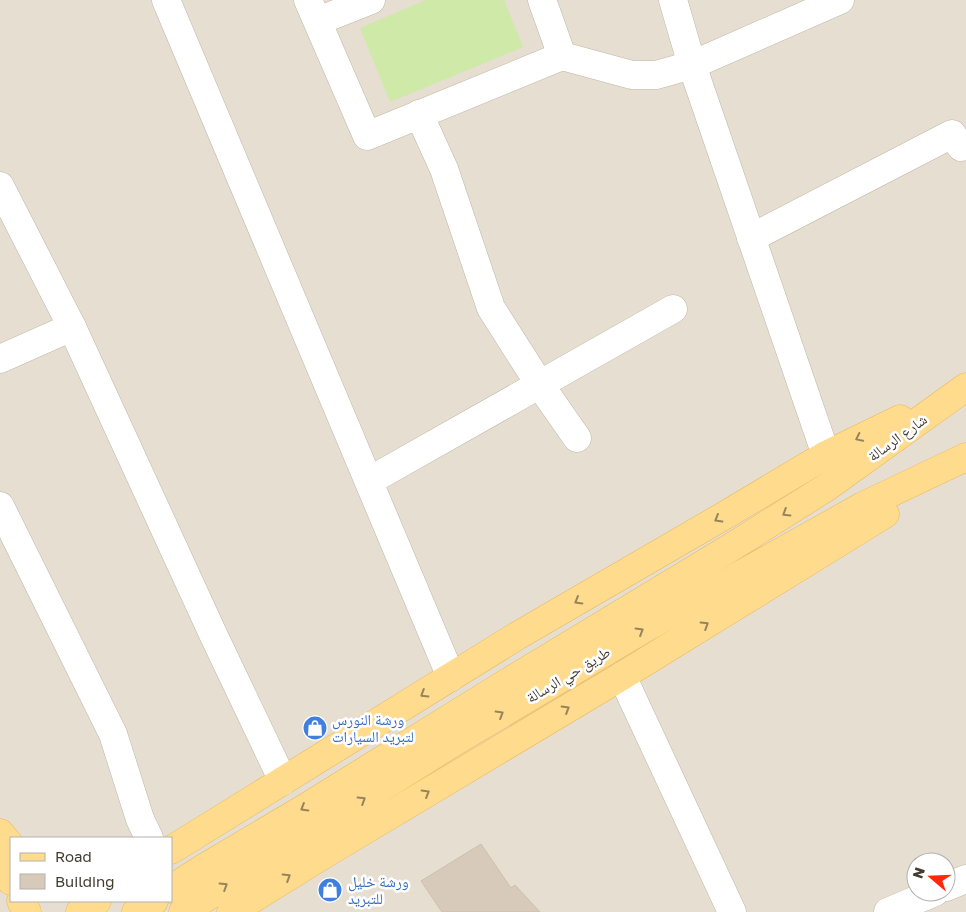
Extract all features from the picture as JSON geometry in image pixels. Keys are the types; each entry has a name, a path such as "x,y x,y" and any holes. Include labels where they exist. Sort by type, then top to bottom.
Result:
{"main road":[{"path":"172,849 517,636 826,455 966,386"},
{"name":"شارع الرسالة","path":"827,487 966,386"},
{"name":"طريق حي الرسالة","path":"183,912 454,742 647,627 864,506 966,458"},
{"name":"طريق حي الرسالة","path":"231,912 344,842 622,676 966,464"},
{"name":"طريق حي الرسالة","path":"172,888 827,487"},
{"path":"0,834 10,845"},
{"path":"0,859 10,879"},
{"path":"80,912 95,902"},
{"path":"136,912 152,902"}],"street":[{"path":"166,0 451,677"},
{"path":"371,0 313,10 367,136 562,56 632,75 656,75 692,65 840,0"},
{"path":"542,0 562,56"},
{"path":"673,0 692,65 826,455"},
{"path":"419,114 444,169 491,308 540,385 578,438"},
{"path":"751,238 952,134 961,147 966,145"},
{"path":"0,186 72,327 213,634 283,781"},
{"path":"369,481 673,309"},
{"path":"0,358 72,327"},
{"path":"0,506 113,734 140,819 149,837"},
{"path":"622,676 732,912"},
{"path":"888,912 912,902"}],"shaded area":[{"path":"0,0 966,0 966,912 0,912"}],"green space":[{"path":"426,0 504,0 523,47 390,102 360,28"}],"building":[{"path":"481,844 511,888 515,885 540,912 442,912 421,881"}],"place":[{"name":"ورشة النورس لتبريد السيارات","path":"315,728"},
{"name":"ورشة خليل للتبريد","path":"330,890"}]}
